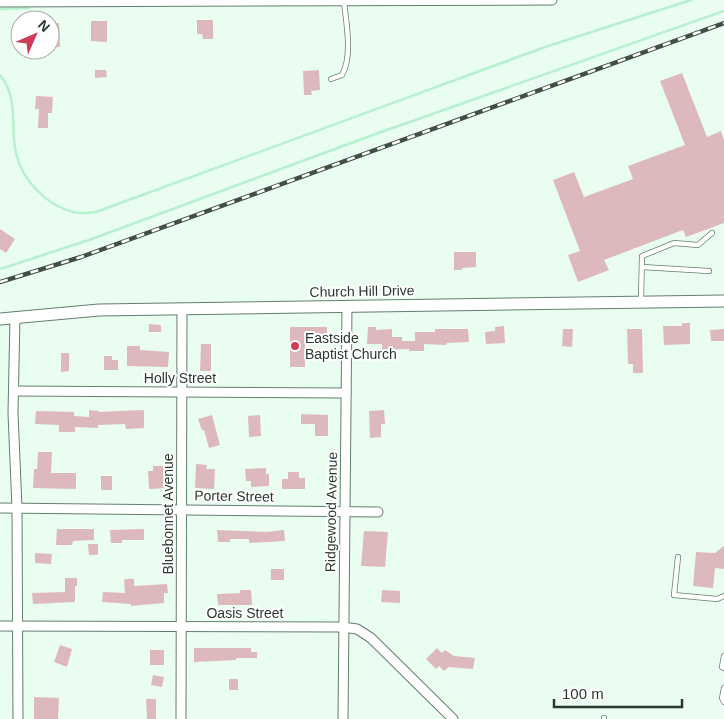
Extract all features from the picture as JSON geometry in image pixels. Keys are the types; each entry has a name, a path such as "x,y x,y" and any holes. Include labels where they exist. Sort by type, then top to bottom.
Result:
{"street":[{"path":"0,2 552,0"},
{"name":"Church Hill Drive","path":"0,319 99,310 724,301"},
{"name":"Ridgewood Avenue","path":"343,719 342,627 347,306"},
{"name":"Bluebonnet Avenue","path":"181,719 182,309"},
{"path":"15,317 13,413 17,508 18,719"},
{"name":"Holly Street","path":"14,391 346,393"},
{"name":"Porter Street","path":"0,508 378,512"},
{"name":"Oasis Street","path":"0,626 342,627 356,629 371,638 453,719"}],"lane":[{"path":"331,79 342,75 348,58 344,1"},
{"path":"640,302 642,256 674,243 698,245 712,233"},
{"path":"642,267 709,271"},
{"path":"678,557 674,595 718,599 724,596"},
{"path":"724,656 722,667 724,668"},
{"path":"724,688 722,698 724,702"}],"building":[{"path":"197,20 213,20 213,39 203,39 202,34 197,34"},
{"path":"91,21 107,21 107,42 91,41"},
{"path":"95,70 106,70 107,77 95,78"},
{"path":"319,70 320,90 311,91 312,95 304,95 303,71"},
{"path":"682,73 707,137 721,131 724,140 724,223 686,237 683,230 604,260 609,270 578,282 568,255 580,251 553,180 574,172 584,197 633,179 628,166 685,145 660,81"},
{"path":"36,96 53,97 52,113 48,113 48,128 38,128 39,109 35,109"},
{"path":"0,229 15,239 6,253 0,249"},
{"path":"454,252 476,252 476,267 454,270"},
{"path":"682,323 690,323 690,344 664,345 663,326 682,326"},
{"path":"149,324 161,325 161,332 149,332"},
{"path":"504,326 505,343 486,344 485,332 495,331 495,327"},
{"path":"290,327 327,327 327,340 305,340 305,367 290,367"},
{"path":"368,327 376,327 376,330 392,329 392,337 402,337 402,341 415,341 415,332 435,332 435,329 468,329 469,342 447,343 446,345 424,344 424,351 409,351 409,349 382,350 382,344 367,344"},
{"path":"563,329 573,329 572,347 562,346"},
{"path":"627,329 642,329 643,373 633,373 633,364 628,364"},
{"path":"724,329 724,341 711,341 710,330"},
{"path":"201,344 211,344 211,371 200,371"},
{"path":"127,346 140,346 140,350 169,352 168,367 127,366"},
{"path":"61,353 69,353 69,371 61,372"},
{"path":"104,356 112,356 112,360 118,360 118,370 104,370"},
{"path":"89,410 98,412 144,410 144,428 126,429 125,424 98,425 98,428 75,427 75,432 59,432 59,425 35,424 36,411 74,412 74,416 89,417"},
{"path":"384,410 385,424 381,424 381,437 370,438 369,411"},
{"path":"301,414 328,415 328,436 315,436 315,424 301,424"},
{"path":"212,415 220,445 209,448 204,430 202,430 198,419"},
{"path":"260,415 261,436 249,437 248,416"},
{"path":"38,452 52,452 51,473 76,473 76,489 33,488 34,469 37,469"},
{"path":"196,464 207,465 206,469 215,469 214,489 195,488"},
{"path":"153,466 167,466 167,488 149,489 148,471 153,471"},
{"path":"266,468 266,474 269,474 269,486 251,487 251,481 246,481 245,469"},
{"path":"288,472 299,472 299,478 305,478 305,489 282,489 282,479 288,479"},
{"path":"101,476 112,476 112,490 101,490"},
{"path":"57,529 94,529 94,540 73,541 72,545 56,545"},
{"path":"144,529 144,540 122,540 122,543 111,543 110,530"},
{"path":"217,530 266,532 284,530 285,541 249,543 249,539 230,539 230,542 218,542"},
{"path":"364,531 388,532 385,567 361,566"},
{"path":"88,544 98,544 98,555 89,555"},
{"path":"724,546 724,569 715,568 713,588 693,586 696,552 715,553"},
{"path":"35,553 52,554 51,564 35,563"},
{"path":"271,569 284,569 284,580 271,580"},
{"path":"65,578 77,578 75,602 33,604 32,593 65,592"},
{"path":"124,579 134,579 134,586 167,584 168,593 164,593 164,603 131,606 131,604 102,602 103,592 125,593"},
{"path":"240,590 251,590 252,605 218,605 217,594 240,593"},
{"path":"382,590 400,591 400,603 381,602"},
{"path":"60,645 72,649 67,667 54,662"},
{"path":"194,648 251,648 251,652 257,652 257,658 194,662"},
{"path":"437,648 442,653 445,650 454,656 475,658 473,669 449,667 444,671 439,666 436,669 426,659"},
{"path":"150,650 164,650 164,665 150,665"},
{"path":"153,675 164,677 162,687 151,685"},
{"path":"229,679 238,679 238,690 229,690"},
{"path":"34,697 59,698 58,719 34,719"},
{"path":"146,699 156,699 156,719 147,719"}],"waterway":[{"path":"0,75 10,93 14,143 19,163 24,173 37,190 54,204 76,213 90,213 548,46 691,0"},
{"path":"0,9 29,8"},
{"path":"0,269 89,240 370,136 724,11"}],"railway":[{"path":"0,282 81,257 724,23"}],"place":[{"name":"Eastside Baptist Church","path":"295,346"}]}
